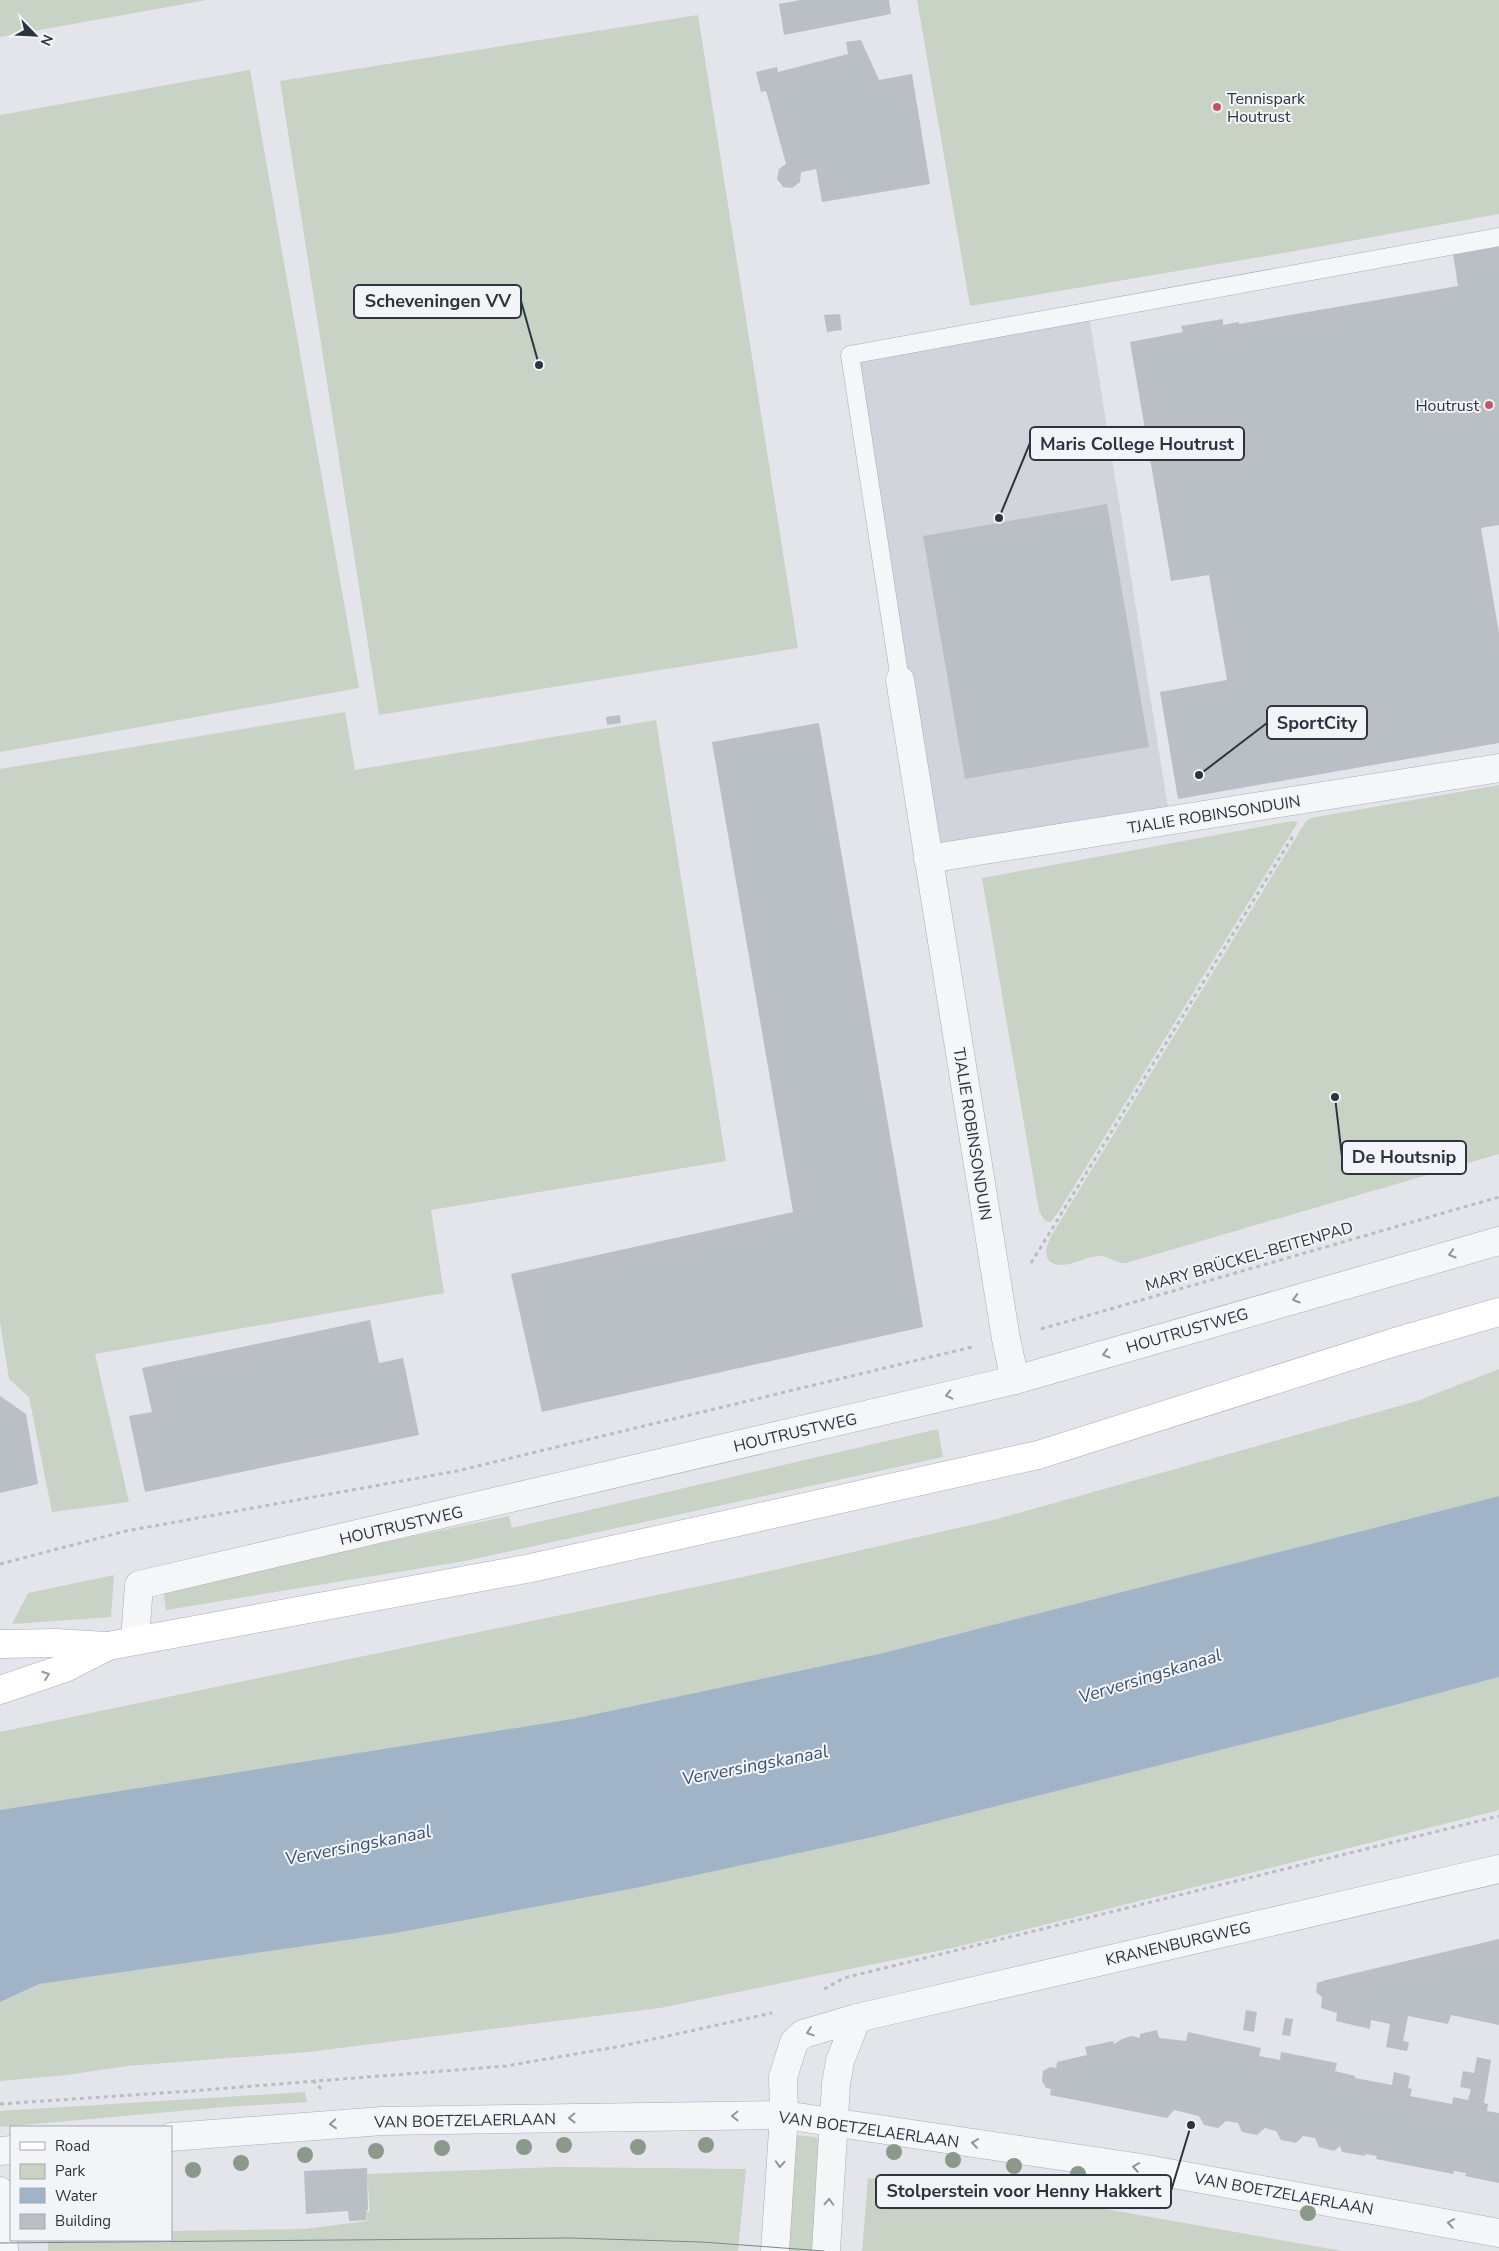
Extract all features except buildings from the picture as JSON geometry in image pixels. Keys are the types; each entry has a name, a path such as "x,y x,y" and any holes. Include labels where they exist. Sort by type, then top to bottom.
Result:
{"main road":[{"path":"0,1690 65,1668 108,1646 530,1568 1038,1455 1395,1342 1499,1312"},
{"path":"0,1644 56,1643 108,1646"}],"street":[{"name":"TJALIE ROBINSONDUIN","path":"900,680 1006,1339 1015,1380"},
{"name":"TJALIE ROBINSONDUIN","path":"928,859 1499,768"},
{"name":"HOUTRUSTWEG","path":"135,1640 139,1585 1015,1380 1499,1241"},
{"name":"KRANENBURGWEG","path":"775,2251 784,2115 782,2077 794,2042 803,2034 857,2018 1499,1868"},
{"path":"826,2251 837,2076 840,2061 857,2018"},
{"name":"VAN BOETZELAERLAAN","path":"172,2137 382,2121 784,2115 1136,2167 1499,2233"},
{"path":"0,2191 4,2251"}],"lane":[{"path":"900,680 850,355 1499,237"}],"path":[{"path":"1002,1311 1317,797"},
{"name":"MARY BRÜCKEL-BEITENPAD","path":"1006,1339 1499,1197"},
{"path":"0,1564 126,1531 457,1471 1006,1339"},
{"path":"820,1990 844,1978 1499,1816"},
{"path":"0,2104 506,2066 622,2046 781,2011"}],"shaded area":[{"path":"1089,315 1170,820 930,857 851,356"}],"green space":[{"path":"0,0 207,0 0,37"},
{"name":"Tennispark Houtrust","path":"917,0 1499,0 1499,214 1301,250 970,306"},
{"path":"698,15 798,648 379,715 280,81"},
{"path":"250,70 359,688 0,752 0,115"},
{"path":"345,712 355,770 656,720 726,1161 431,1210 444,1293 95,1354 129,1502 52,1512 29,1397 9,1379 0,1322 0,769"},
{"path":"1499,785 1499,1154 1126,1263 1100,1256 1063,1265 1050,1262 1046,1253 1051,1236 1306,821 1311,818"},
{"path":"1292,821 1298,822 1059,1211 1051,1222 1045,1221 1039,1211 982,878"},
{"path":"1499,1369 1499,1496 883,1653 572,1719 0,1810 0,1732 743,1577 997,1519 1417,1401"},
{"path":"938,1429 943,1457 465,1561 166,1610 163,1589 509,1516 512,1528"},
{"path":"114,1575 111,1617 12,1624 28,1593"},
{"path":"1499,1677 1499,1810 957,1947 660,2008 308,2052 127,2066 67,2075 0,2081 0,2002 38,1984 396,1933 636,1888 878,1836 1324,1724"},
{"path":"305,2092 307,2102 225,2107 0,2127 0,2111"},
{"path":"795,2135 816,2137 822,2143 816,2251 784,2251"},
{"path":"558,2167 746,2169 738,2251 48,2251 48,2241 172,2241 172,2231 304,2229 367,2221 366,2212 370,2211 367,2174"},
{"path":"868,2178 1077,2204 1342,2251 862,2251"}],"water":[{"name":"Verversingskanaal","path":"1499,1496 1499,1677 1324,1724 878,1836 636,1888 396,1933 39,1984 0,2002 0,1810 572,1719 883,1653"}],"tram line":[{"path":"0,2243 570,2238 702,2242 824,2251"}],"place":[{"name":"Tennispark Houtrust","path":"1217,107"},
{"name":"Scheveningen VV","path":"539,365"},
{"name":"Houtrust","path":"1489,405"},
{"name":"Maris College Houtrust","path":"999,518"},
{"name":"SportCity","path":"1199,775"},
{"name":"De Houtsnip","path":"1335,1097"},
{"name":"Stolperstein voor Henny Hakkert","path":"1191,2125"}]}
